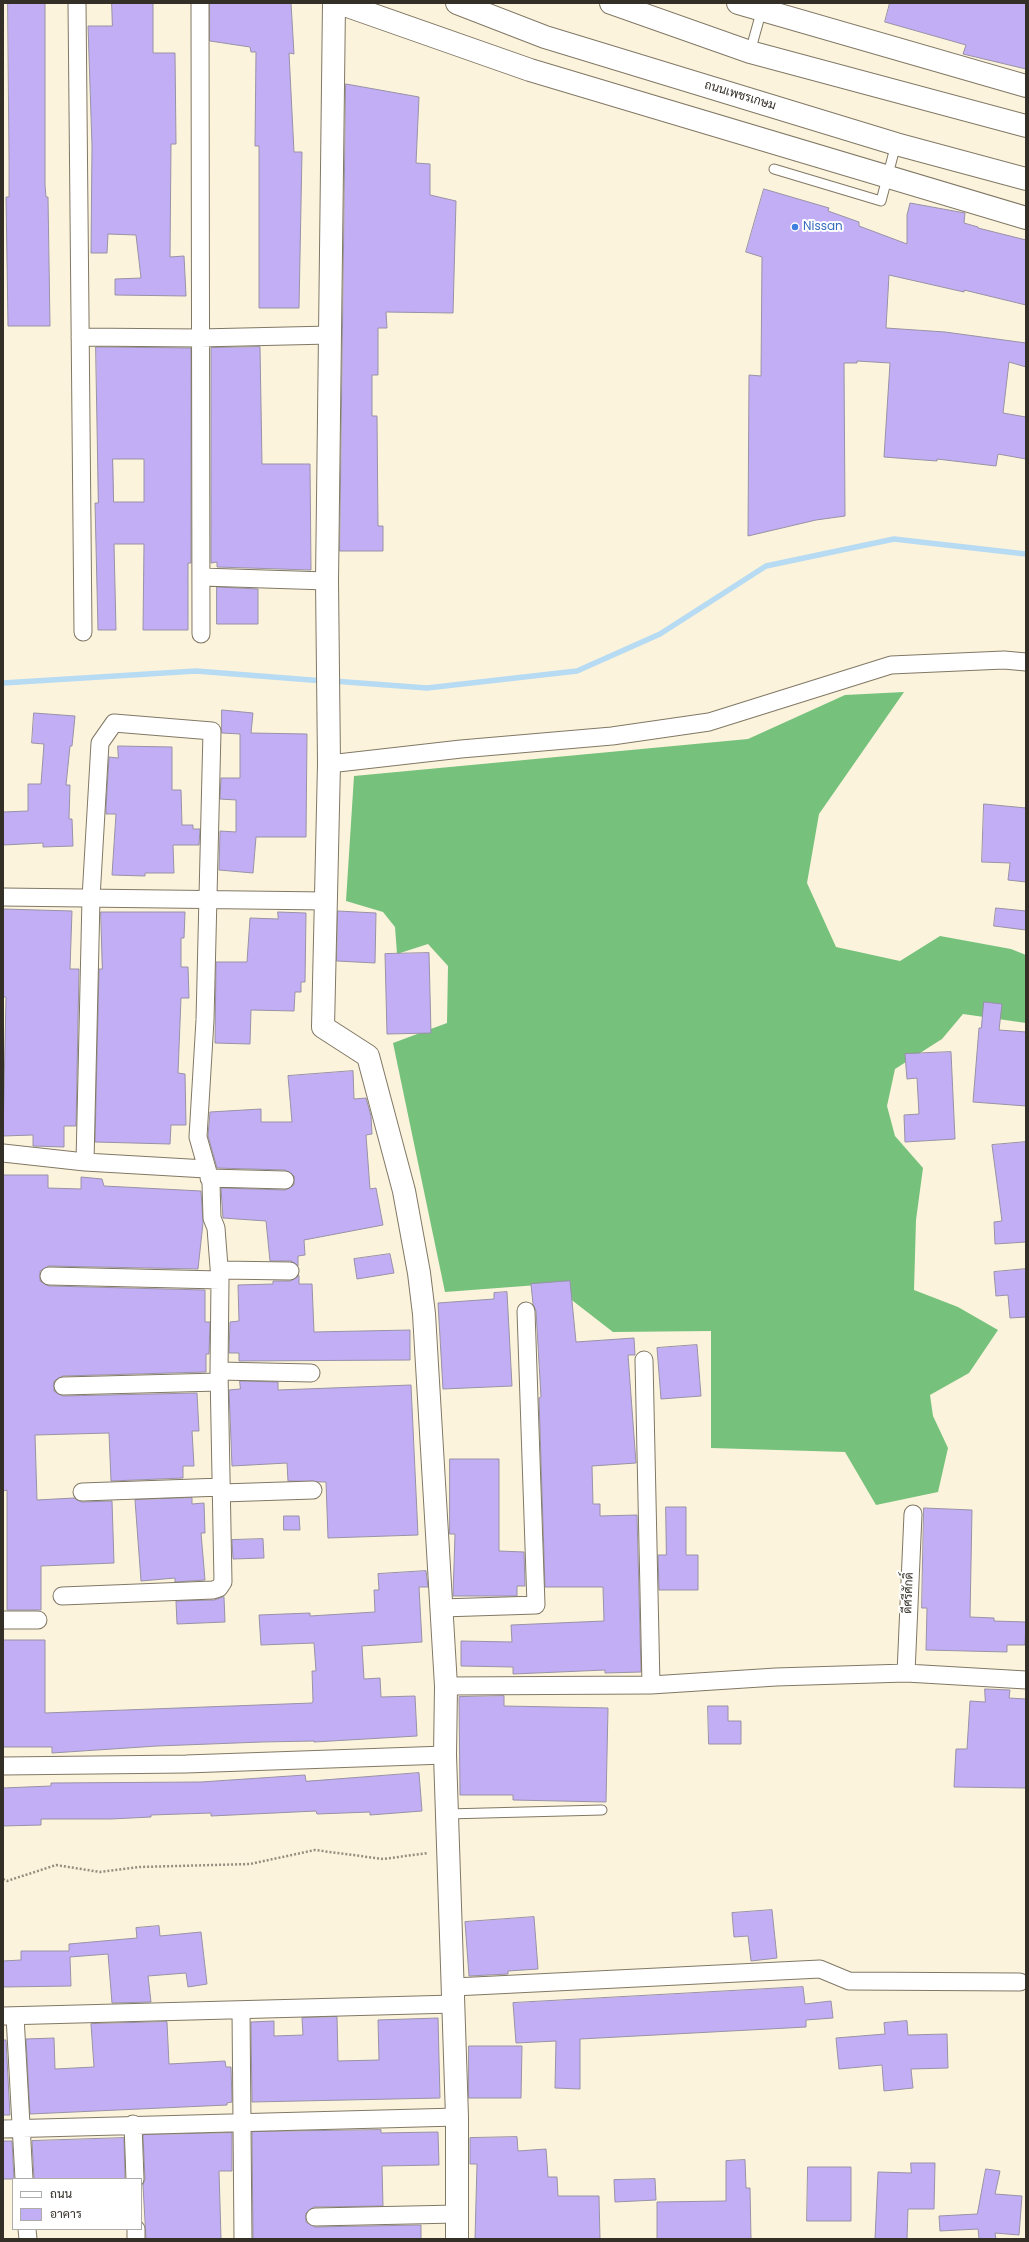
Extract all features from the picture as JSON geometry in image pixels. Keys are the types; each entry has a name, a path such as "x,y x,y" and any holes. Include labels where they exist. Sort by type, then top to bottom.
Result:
{"street":[{"path":"77,3 83,632"},
{"path":"200,3 201,634"},
{"path":"334,3 327,582 328,764 323,1027 368,1056 404,1191 419,1273 427,1353 446,1686 445,1755 454,1996 457,2214 456,2239"},
{"path":"340,3 530,70 1026,218"},
{"name":"ถนนเพชรเกษม","path":"457,3 545,37 896,144 1026,179"},
{"path":"611,3 750,52 1026,126"},
{"path":"738,3 763,7 1026,86"},
{"path":"80,337 200,338 330,335"},
{"path":"202,577 327,582"},
{"path":"328,764 461,749 612,736 709,722 891,665 1004,660 1026,662"},
{"path":"62,1596 213,1590 219,1588 223,1577 219,1377 220,1275 216,1228 212,1218 207,1173 198,1137 205,1020 212,731 114,724 100,743 91,898 85,1162"},
{"path":"3,897 326,900"},
{"path":"3,1153 285,1180"},
{"path":"49,1276 220,1275 290,1271"},
{"path":"442,1608 536,1605 526,1311"},
{"path":"644,1360 652,1685"},
{"path":"63,1386 311,1373"},
{"path":"82,1492 313,1490"},
{"name":"ดีศรีศักดิ์","path":"906,1672 912,1514"},
{"path":"3,1620 38,1620"},
{"path":"446,1686 652,1685 776,1677 906,1672 1026,1680"},
{"path":"3,1766 186,1764 445,1755"},
{"path":"24,2178 21,2128 9,2016 241,2010 820,1969 849,1981 1020,1982"},
{"path":"241,2010 243,2239"},
{"path":"3,2129 133,2124 456,2117"},
{"path":"133,2124 135,2178"},
{"path":"315,2218 457,2214"}],"lane":[{"path":"750,52 763,7"},
{"path":"774,169 881,201 896,144"},
{"path":"447,1814 602,1810"}],"path":[{"path":"3,1879 7,1881 56,1866 100,1872 140,1867 250,1864 315,1850 383,1859 448,1850"}],"green space":[{"path":"904,692 819,814 807,883 836,947 900,961 940,936 1011,949 1026,955 1026,1023 963,1014 942,1039 895,1069 887,1106 895,1136 923,1168 916,1220 914,1290 958,1307 998,1330 969,1373 930,1395 933,1416 948,1448 938,1492 876,1505 845,1452 711,1448 711,1331 613,1332 551,1284 445,1292 393,1043 447,1023 448,966 428,944 397,954 395,927 383,912 346,901 354,776 748,739 845,695"}],"building":[{"path":"8,3 45,3 45,185 46,197 48,197 50,326 8,326 6,197 9,197"},
{"path":"112,3 153,3 153,53 175,53 176,144 171,144 170,257 184,256 186,296 115,295 115,279 141,278 136,235 108,234 107,253 91,253 92,146 88,26 112,26"},
{"path":"210,3 291,3 294,54 289,53 294,152 302,152 299,308 259,308 259,146 255,146 256,52 251,52 250,47 210,41"},
{"path":"890,3 1026,3 1026,69 963,54 966,45 885,22"},
{"path":"346,84 419,97 416,163 430,164 430,195 456,201 453,313 386,312 387,328 378,328 378,375 372,375 372,416 377,416 378,526 383,526 383,551 340,551"},
{"path":"764,189 829,208 828,211 859,222 859,226 907,244 907,215 910,203 965,213 964,223 1026,240 1026,305 964,290 964,292 889,275 886,328 945,332 1026,343 1026,367 1009,362 1003,413 1026,417 1026,459 998,454 996,466 937,459 937,461 884,457 890,363 857,361 857,363 844,363 845,516 816,520 748,536 749,375 761,376 762,257 746,252"},
{"path":"96,347 191,348 191,563 188,563 188,630 143,630 144,544 114,544 116,630 98,630 95,503 98,503","holes":["113,459 144,459 144,502 114,502"]},
{"path":"260,347 262,464 310,464 311,570 217,567 217,562 211,563 211,348"},
{"path":"217,587 258,589 258,624 217,624"},
{"path":"222,710 253,713 251,733 307,734 306,837 256,837 253,873 219,870 220,831 236,832 236,800 220,799 221,778 240,778 240,734 222,733"},
{"path":"34,713 75,716 66,785 70,785 69,819 72,819 73,846 43,847 43,843 3,845 3,812 28,811 28,784 41,784 44,744 32,743"},
{"path":"118,746 172,747 172,790 181,790 182,825 193,825 193,829 200,829 199,845 173,845 174,873 145,873 145,876 112,875 116,814 106,814 106,808 109,757 118,758"},
{"path":"984,804 1026,808 1026,882 1008,880 1010,863 982,862"},
{"path":"996,908 1026,911 1026,930 994,926"},
{"path":"3,909 72,911 70,969 79,969 76,1126 64,1126 64,1147 33,1146 33,1135 3,1136 6,997 3,997"},
{"path":"338,911 376,913 375,963 337,961"},
{"path":"101,912 185,912 184,938 181,938 181,967 188,967 189,998 181,998 178,1073 185,1074 186,1125 171,1125 170,1144 95,1142 99,969 102,969"},
{"path":"278,912 306,913 305,982 301,982 301,992 295,992 294,1011 251,1010 250,1044 215,1043 216,962 247,962 250,918 278,919"},
{"path":"429,953 431,1033 387,1034 385,954"},
{"path":"984,1002 1002,1004 999,1030 1026,1032 1026,1106 973,1102 979,1028 981,1028"},
{"path":"951,1052 955,1139 905,1142 904,1115 919,1114 917,1078 907,1079 905,1054"},
{"path":"353,1071 354,1099 366,1098 371,1116 372,1134 366,1135 370,1189 376,1188 383,1225 304,1240 305,1255 298,1256 298,1266 291,1261 270,1261 266,1221 223,1218 221,1188 285,1190 294,1185 294,1176 285,1170 217,1168 208,1136 210,1112 261,1109 261,1122 292,1122 288,1076"},
{"path":"1026,1142 1026,1242 995,1244 994,1222 1002,1221 992,1145"},
{"path":"3,1175 48,1175 48,1188 81,1189 81,1177 102,1179 104,1186 201,1191 203,1223 198,1269 49,1266 40,1271 40,1281 49,1286 205,1290 205,1322 210,1322 209,1354 206,1354 206,1372 63,1376 54,1381 54,1391 63,1396 197,1393 199,1431 192,1431 194,1466 183,1466 183,1478 111,1481 109,1433 35,1435 37,1500 74,1498 82,1502 112,1501 114,1563 41,1566 41,1610 7,1610 7,1490 3,1491"},
{"path":"390,1254 394,1273 357,1279 354,1259"},
{"path":"1026,1269 1026,1317 1010,1318 1008,1295 996,1296 994,1272"},
{"path":"299,1276 299,1284 312,1284 314,1332 410,1330 410,1360 239,1361 239,1353 229,1353 230,1322 239,1321 238,1285 273,1284 273,1281 290,1281"},
{"path":"570,1281 576,1342 634,1338 635,1355 628,1355 636,1463 592,1466 593,1504 600,1504 600,1516 637,1515 641,1672 605,1673 605,1670 513,1674 513,1667 461,1666 461,1641 512,1642 511,1625 604,1621 603,1587 545,1587 539,1398 541,1397 536,1311 533,1304 531,1284"},
{"path":"507,1292 512,1386 443,1389 438,1303 494,1299 494,1293"},
{"path":"697,1345 701,1396 661,1399 657,1348"},
{"path":"240,1381 278,1382 278,1390 411,1385 418,1535 328,1538 326,1482 288,1481 287,1463 232,1466 229,1390 240,1389"},
{"path":"450,1459 499,1459 499,1551 524,1552 525,1586 517,1586 517,1596 453,1596 455,1534 450,1534"},
{"path":"192,1498 192,1504 204,1503 205,1533 201,1533 205,1580 175,1582 175,1578 141,1581 135,1500"},
{"path":"666,1507 686,1507 686,1555 698,1555 698,1590 659,1590 658,1555 666,1555"},
{"path":"924,1508 972,1510 970,1617 994,1618 994,1621 1026,1622 1025,1645 1007,1645 1007,1652 926,1650 927,1608 922,1608"},
{"path":"284,1516 299,1516 300,1530 284,1530"},
{"path":"263,1539 264,1558 233,1559 232,1540"},
{"path":"426,1571 428,1587 419,1587 422,1642 362,1646 364,1679 380,1678 381,1697 415,1696 417,1736 314,1742 262,1742 157,1746 52,1753 52,1747 3,1747 3,1640 45,1640 45,1713 312,1703 312,1671 316,1671 314,1643 261,1645 259,1615 310,1613 310,1616 375,1612 374,1590 379,1590 378,1574"},
{"path":"224,1597 225,1622 177,1624 176,1601 214,1600"},
{"path":"985,1689 1010,1690 1009,1698 1026,1699 1026,1788 954,1787 956,1749 967,1749 970,1701 985,1702"},
{"path":"504,1696 504,1706 608,1708 606,1802 513,1800 513,1795 460,1795 459,1697"},
{"path":"708,1706 728,1706 728,1721 741,1721 741,1744 709,1744"},
{"path":"419,1773 422,1811 370,1815 370,1812 317,1814 316,1811 211,1816 211,1813 151,1815 151,1817 111,1819 41,1819 41,1825 3,1826 3,1788 51,1786 51,1783 201,1782 305,1775 306,1781"},
{"path":"772,1910 777,1958 751,1961 748,1936 734,1937 732,1913"},
{"path":"534,1917 538,1969 508,1971 508,1974 469,1976 465,1922"},
{"path":"159,1926 160,1936 201,1932 207,1984 188,1987 186,1973 148,1976 151,2002 112,2003 108,1954 70,1957 71,1986 3,1987 3,1961 21,1960 21,1951 69,1951 69,1944 137,1938 136,1928"},
{"path":"803,1987 805,2004 831,2001 833,2018 806,2020 806,2027 580,2039 580,2089 555,2088 556,2041 516,2043 513,2003"},
{"path":"337,2017 338,2061 379,2060 378,2020 438,2018 440,2098 252,2102 251,2022 274,2021 274,2036 303,2035 302,2018"},
{"path":"907,2021 908,2035 947,2034 948,2068 911,2069 913,2088 884,2091 882,2065 839,2069 836,2038 885,2034 884,2023"},
{"path":"167,2022 169,2064 225,2061 226,2067 231,2067 232,2102 227,2103 227,2105 30,2114 26,2039 54,2038 55,2069 94,2067 91,2024"},
{"path":"3,2040 6,2040 10,2115 3,2115"},
{"path":"469,2046 522,2046 521,2098 469,2098"},
{"path":"381,2130 381,2133 438,2132 439,2165 382,2166 383,2206 314,2207 306,2213 306,2222 315,2227 421,2225 421,2239 253,2239 252,2132"},
{"path":"232,2133 232,2171 219,2171 221,2239 146,2239 143,2185 145,2179 143,2135"},
{"path":"517,2137 518,2151 546,2149 548,2177 557,2177 558,2196 599,2196 600,2239 475,2239 477,2164 470,2164 470,2138"},
{"path":"124,2138 125,2178 34,2178 32,2141"},
{"path":"3,2141 12,2141 14,2178 3,2179"},
{"path":"745,2160 746,2188 750,2188 751,2239 657,2239 657,2202 726,2201 726,2161"},
{"path":"911,2163 935,2163 934,2209 908,2209 907,2239 875,2239 878,2172 911,2173"},
{"path":"808,2167 851,2167 851,2221 807,2221"},
{"path":"986,2169 1000,2171 995,2194 1022,2196 1019,2235 995,2233 996,2239 979,2239 978,2229 940,2231 939,2216 977,2214"},
{"path":"655,2179 656,2200 615,2202 614,2180"}],"waterway":[{"path":"333,681 427,688 577,671 660,634 766,566 894,539 1026,554"},
{"path":"3,683 196,671 324,681"}],"place":[{"name":"Nissan","path":"795,227"}]}
